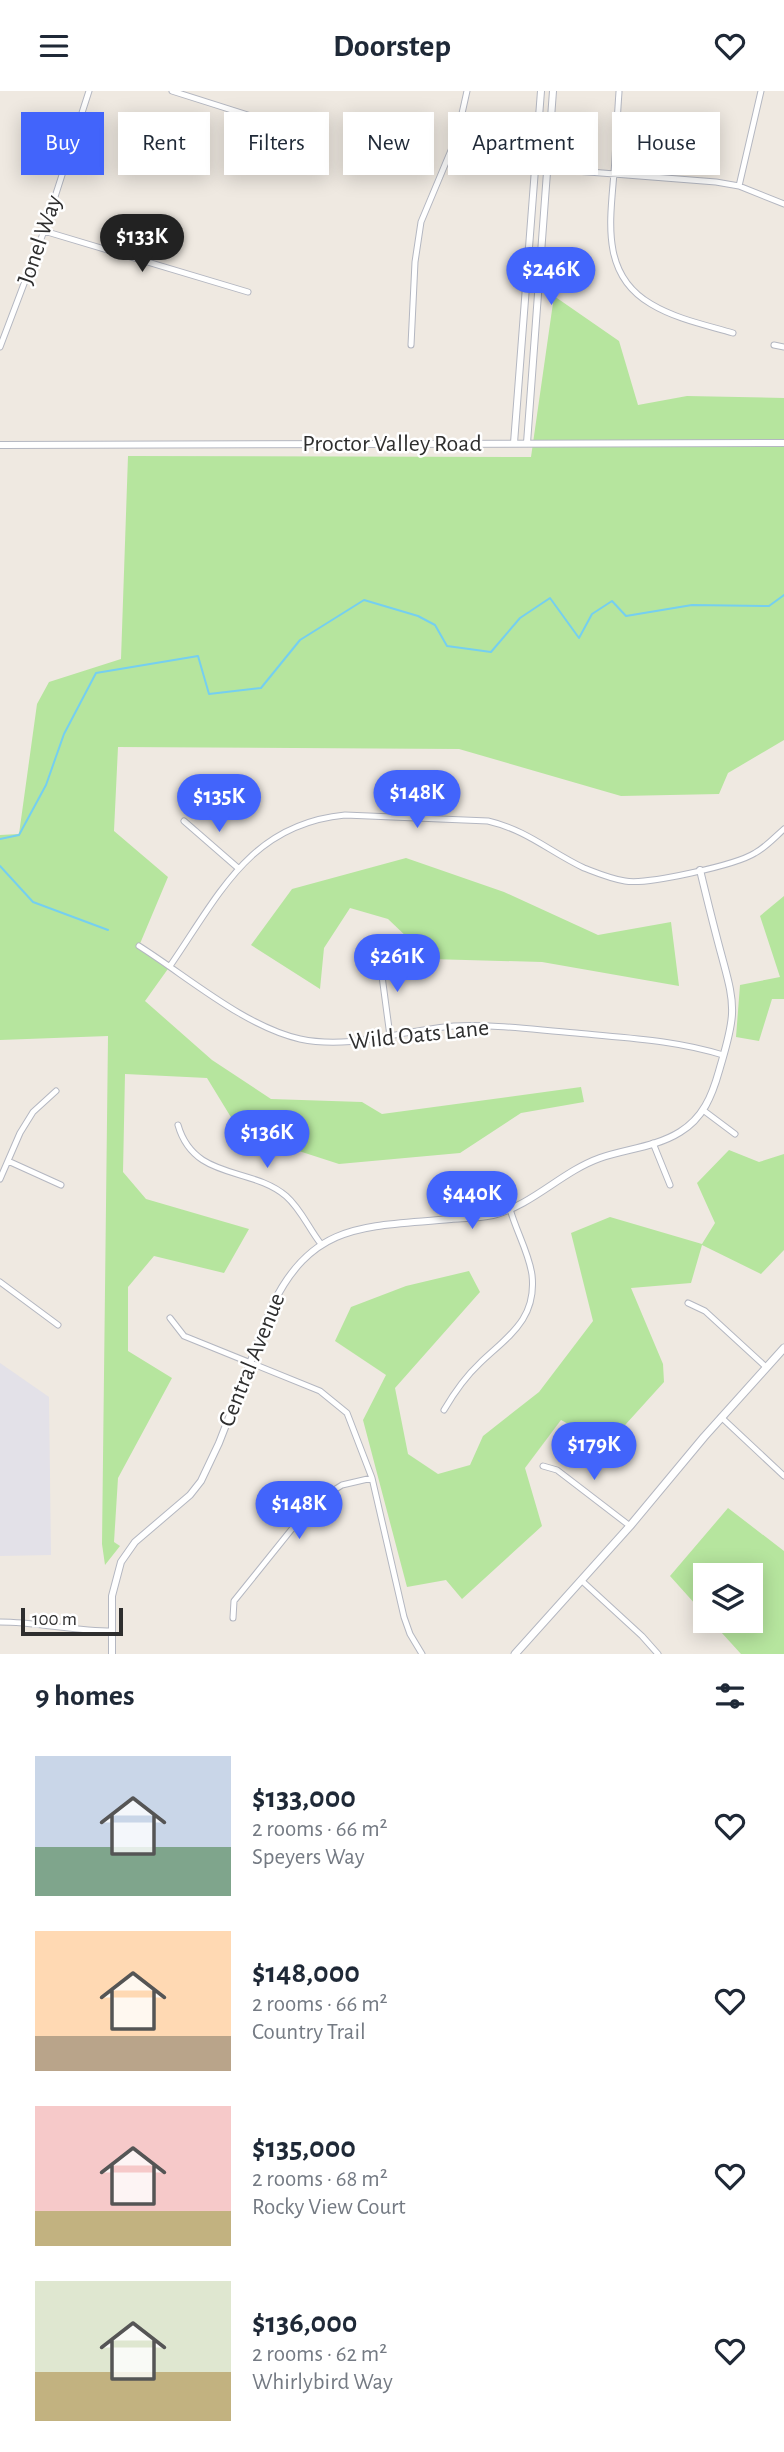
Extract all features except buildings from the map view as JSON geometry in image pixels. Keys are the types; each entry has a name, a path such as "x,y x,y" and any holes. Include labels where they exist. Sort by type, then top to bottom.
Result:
{"main road":[{"path":"515,1654 784,1348"}],"street":[{"name":"Jonel Way","path":"0,347 44,231 89,91"},
{"path":"172,91 238,112"},
{"path":"463,112 467,91"},
{"path":"539,112 541,91"},
{"path":"552,112 553,91"},
{"path":"739,186 761,91"},
{"path":"618,112 619,92"},
{"path":"411,345 419,234 426,207 448,159"},
{"path":"514,443 534,175"},
{"path":"527,443 548,175"},
{"path":"614,175 610,238 617,265 628,285 653,305 733,333"},
{"path":"630,175 692,179 739,186 784,204"},
{"path":"44,231 248,292"},
{"path":"774,345 784,347"},
{"name":"Proctor Valley Road","path":"0,445 784,443"},
{"path":"170,966 238,867 265,844 285,832 317,820 345,815 457,819 508,826 583,867 625,881 666,879 756,853 784,829"},
{"path":"184,821 238,867"},
{"name":"Central Avenue","path":"112,1654 112,1597 121,1562 135,1542 190,1495 201,1481 283,1283 302,1261 321,1244 359,1228 481,1217 510,1209 579,1166 680,1132 703,1110 713,1091 723,1055 732,1020 732,1000 699,870"},
{"name":"Wild Oats Lane","path":"139,946 246,1017 290,1036 337,1042 484,1025 685,1044 723,1055"},
{"path":"373,964 382,976 390,1036"},
{"path":"0,1179 20,1133 33,1112 56,1091"},
{"path":"703,1110 735,1134"},
{"path":"178,1125 183,1140 208,1163 228,1173 271,1185 287,1197 321,1244"},
{"path":"653,1143 670,1185"},
{"path":"8,1161 61,1185"},
{"path":"444,1410 457,1388 513,1334 529,1304 531,1272 510,1209"},
{"path":"0,1282 58,1325"},
{"path":"688,1303 705,1311 766,1367"},
{"path":"170,1318 184,1336 320,1391 347,1412 372,1478 404,1617 422,1654"},
{"path":"721,1417 784,1476"},
{"path":"543,1466 556,1470 630,1526"},
{"path":"233,1618 234,1601 312,1504 342,1485 372,1478"},
{"path":"581,1580 658,1654"},
{"path":"0,1622 76,1631 112,1631"}],"shaded area":[{"path":"0,1363 49,1397 51,1555 0,1556"}],"green space":[{"path":"554,296 619,341 638,405 687,396 784,398 784,740 728,773 719,794 621,796 459,749 118,747 114,831 168,877 139,946 170,966 145,1001 212,1060 271,1099 362,1102 382,1114 581,1087 584,1102 521,1113 460,1153 339,1164 240,1132 207,1078 125,1074 123,1172 146,1199 249,1229 224,1273 154,1256 128,1287 128,1351 172,1378 118,1478 114,1542 120,1546 105,1565 102,1544 108,1036 0,1040 0,835 19,834 37,704 49,682 121,659 128,456 531,457"},
{"path":"406,858 504,892 598,935 671,922 679,986 542,962 430,959 388,919 350,908 324,948 320,989 251,945 292,889"},
{"path":"784,896 784,999 772,999 759,1041 736,1037 740,985 780,977 760,916"},
{"path":"729,1150 759,1162 784,1154 784,1250 761,1274 702,1245 691,1283 631,1288 663,1364 664,1382 607,1445 561,1420 525,1468 542,1526 462,1599 446,1580 407,1587 363,1420 386,1375 335,1341 351,1307 406,1286 469,1271 480,1292 395,1388 408,1454 438,1474 470,1465 483,1436 539,1392 593,1321 571,1233 610,1217 702,1244 715,1223 697,1183"},
{"path":"728,1508 784,1551 784,1654 741,1654 722,1633 763,1633 763,1563 693,1563 693,1602 670,1576"}],"waterway":[{"path":"0,839 19,835 46,785 64,734 96,673 198,656 209,694 261,688 300,640 364,600 418,616 435,625 447,646 491,652 520,618 550,598 579,638 592,614 612,601 626,616 692,605 769,606 784,595"},
{"path":"0,866 33,902 108,930"}]}
